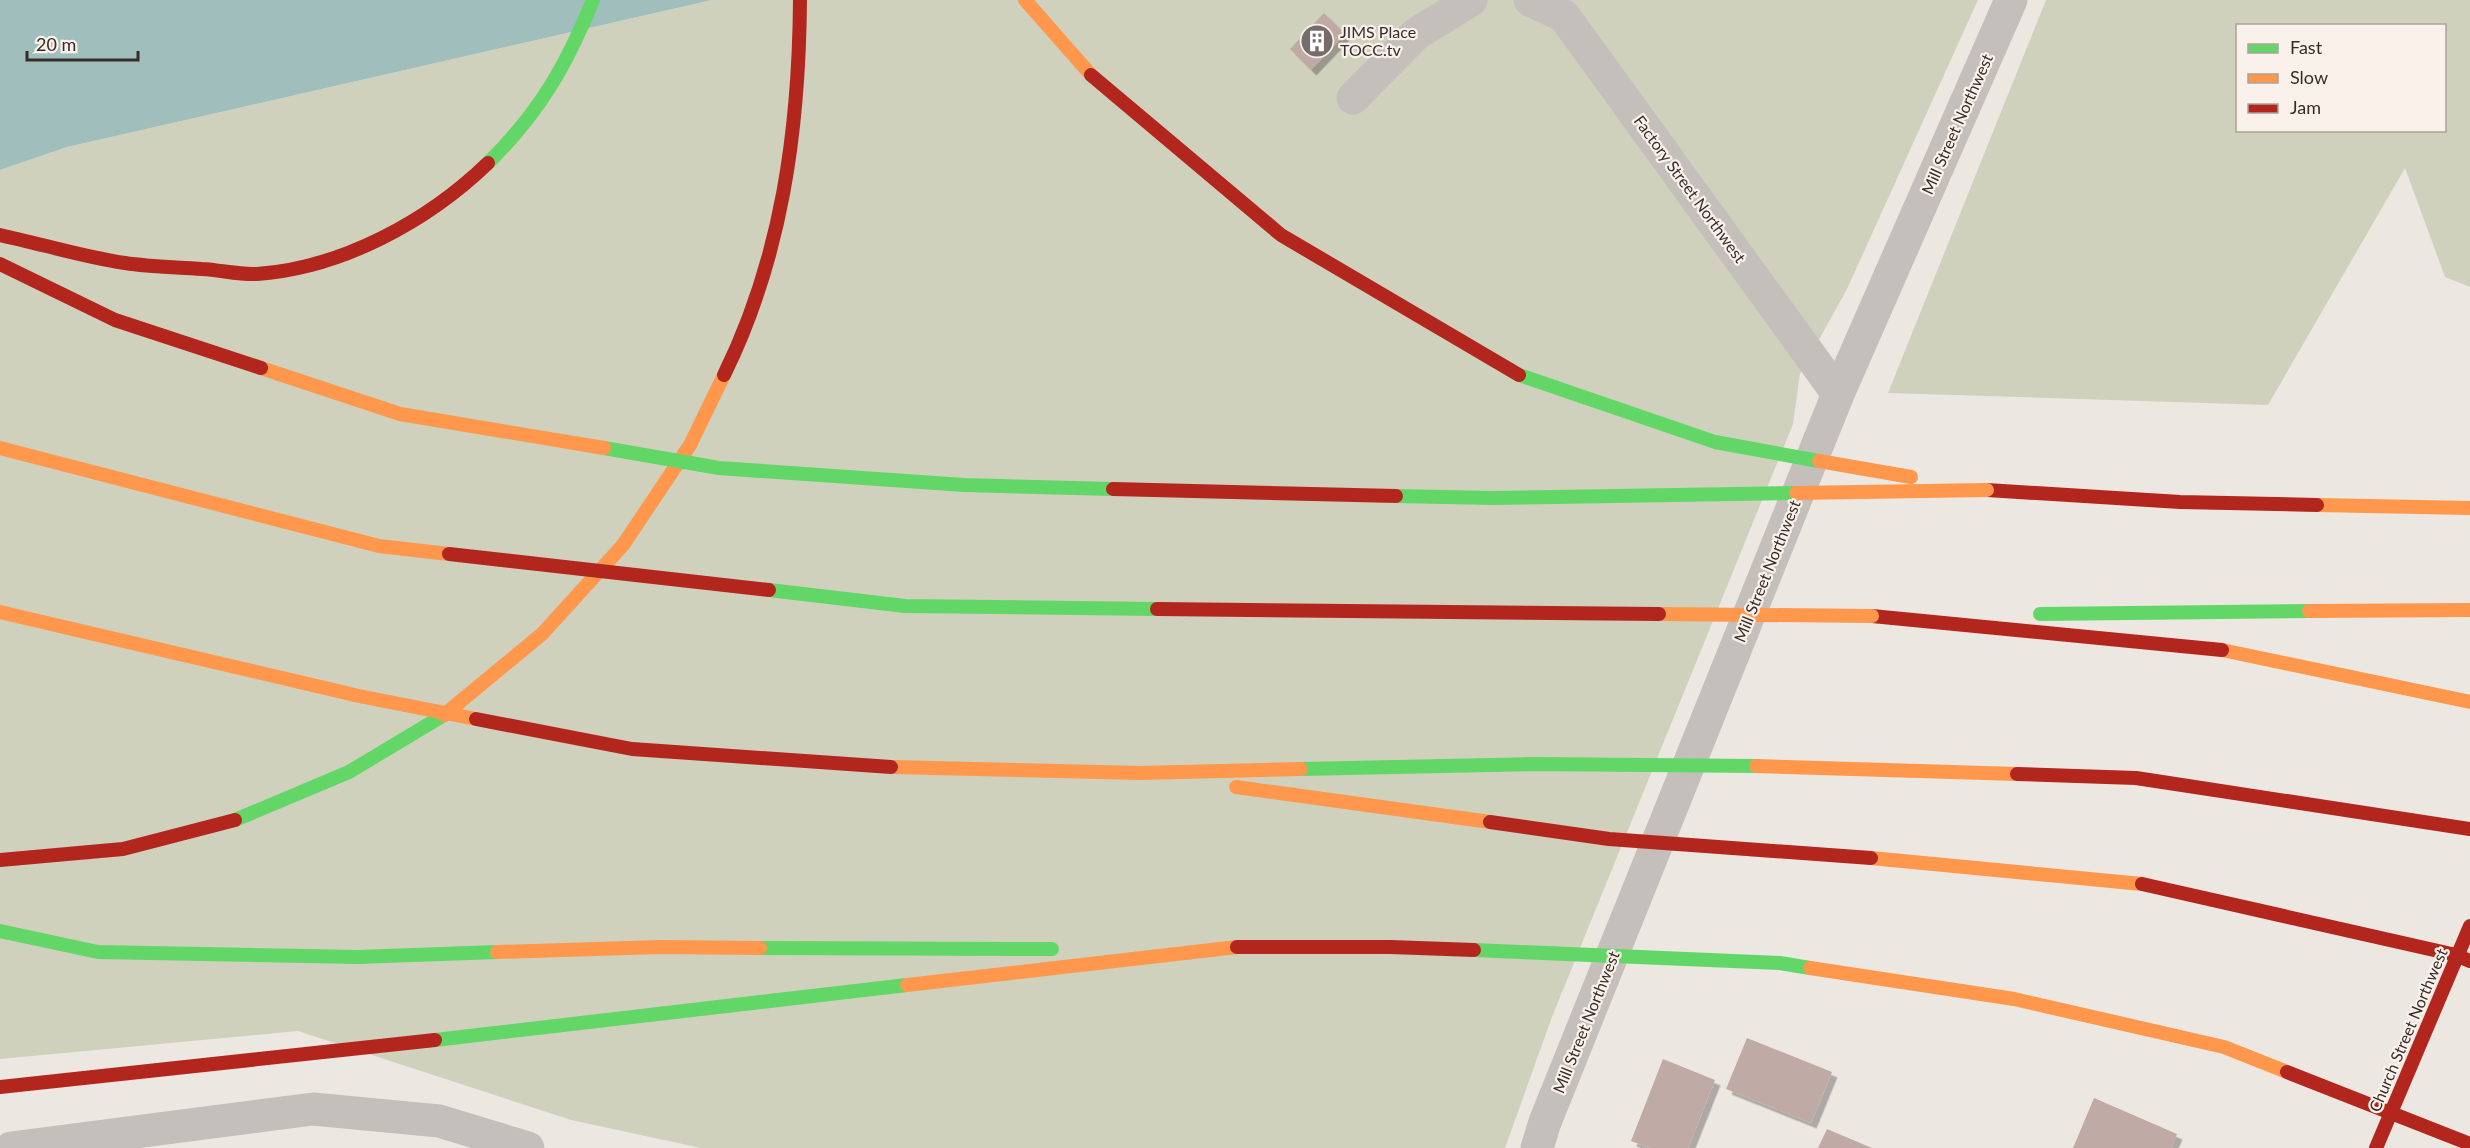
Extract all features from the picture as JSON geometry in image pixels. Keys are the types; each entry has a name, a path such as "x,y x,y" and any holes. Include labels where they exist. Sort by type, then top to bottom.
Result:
{"main road":[{"path":"0,235 125,263 262,274 307,265 350,251 434,208 474,178 509,142 540,104 567,62 593,0"},
{"path":"0,860 72,855 140,845 206,831 286,803 347,775 462,704 514,662 564,615 616,556 650,511 687,454 718,395 745,333 767,269 783,203 793,147 800,69 800,0"},
{"path":"1025,0 1091,75 1281,235 1513,373 1715,442 1987,490"},
{"path":"0,264 115,320 400,414 719,468 964,485 1492,498 1987,490 2180,502 2470,508"},
{"path":"0,448 379,546 905,606 1872,616 2002,614"},
{"path":"2026,614 2470,610"},
{"path":"0,612 359,696 632,749 882,767 1140,773 1557,765 1756,766 2136,778 2470,829"},
{"path":"1872,616 2216,649 2470,702"},
{"path":"1140,773 1609,839 1910,861 2142,884 2444,953 2470,961"},
{"name":"Church Street Northwest","path":"2376,1148 2470,926"},
{"path":"0,931 98,952 358,957 660,947 975,951 1070,949"},
{"path":"0,1087 248,1061 1237,947"},
{"path":"1094,949 1390,947 1780,963 2014,999 2224,1047 2470,1144"}],"street":[{"path":"1353,98 1416,34 1471,0"},
{"name":"Factory Street Northwest","path":"1530,0 1564,16 1838,394"},
{"name":"Mill Street Northwest","path":"1537,1148 1545,1122 1838,394 2011,0"},
{"path":"11,1148 313,1109 439,1121 528,1148"}],"green space":[{"path":"712,0 1978,0 1847,289 1800,374 1793,424 1552,1017 1505,1148 701,1148 571,1120 298,1031 0,1059 0,170 67,147"},
{"path":"2046,0 2470,0 2470,287 2445,277 2405,168 2268,405 1888,393"}],"water":[{"path":"0,0 712,0 67,147 0,170"}],"building":[{"name":"JIMS Place TOCC.tv","path":"1324,13 1345,34 1311,70 1290,49"},
{"path":"1747,1038 1832,1072 1811,1123 1726,1089"},
{"path":"1663,1059 1715,1080 1688,1148 1650,1148 1631,1141"},
{"path":"2094,1098 2177,1134 2171,1148 2073,1148"},
{"path":"1827,1129 1872,1148 1818,1148"}],"traffic: fast":[{"path":"488,163 522,126 550,88 593,0"},
{"path":"1519,375 1715,442 1819,461"},
{"path":"604,448 719,468 964,485 1113,489"},
{"path":"1396,496 1492,498 1796,493"},
{"path":"769,590 905,606 1157,609"},
{"path":"2040,614 2309,611"},
{"path":"235,820 349,772 444,715"},
{"path":"1301,769 1533,764 1756,766"},
{"path":"0,931 98,952 358,957 497,952"},
{"path":"760,948 1052,949"},
{"path":"1474,950 1780,963 1810,968"},
{"path":"435,1040 907,985"}],"traffic: slow":[{"path":"1025,0 1091,75"},
{"path":"261,368 400,414 604,448"},
{"path":"444,715 542,634 623,545 690,445 724,375"},
{"path":"0,448 379,546 449,554"},
{"path":"1819,461 1911,477"},
{"path":"1796,493 1987,490"},
{"path":"2317,505 2470,508"},
{"path":"2309,611 2470,610"},
{"path":"0,612 359,696 476,719"},
{"path":"1659,614 1872,616"},
{"path":"2222,650 2470,702"},
{"path":"1756,766 2017,774"},
{"path":"891,767 1140,773 1301,769"},
{"path":"1236,787 1490,822"},
{"path":"1871,858 2142,884"},
{"path":"497,952 660,947 760,948"},
{"path":"907,985 1237,947"},
{"path":"1810,968 2014,999 2224,1047 2287,1072"}],"traffic: jam":[{"path":"724,375 744,330 760,285 783,192 796,97 800,0"},
{"path":"1091,75 1281,235 1519,375"},
{"path":"0,235 135,264 250,274 289,270 352,252 382,238 439,204 488,163"},
{"path":"0,264 115,320 261,368"},
{"path":"1113,489 1396,496"},
{"path":"1987,490 2180,502 2317,505"},
{"path":"449,554 769,590"},
{"path":"1157,609 1659,614"},
{"path":"1872,616 2222,650"},
{"path":"476,719 632,749 891,767"},
{"path":"2017,774 2136,778 2470,829"},
{"path":"0,860 123,849 235,820"},
{"path":"1490,822 1609,839 1871,858"},
{"path":"2142,884 2456,955 2470,961"},
{"path":"2376,1148 2470,926"},
{"path":"1237,947 1390,947 1474,950"},
{"path":"0,1087 435,1040"},
{"path":"2287,1072 2470,1144"}],"place":[{"name":"JIMS Place TOCC.tv","path":"1317,41"}]}
